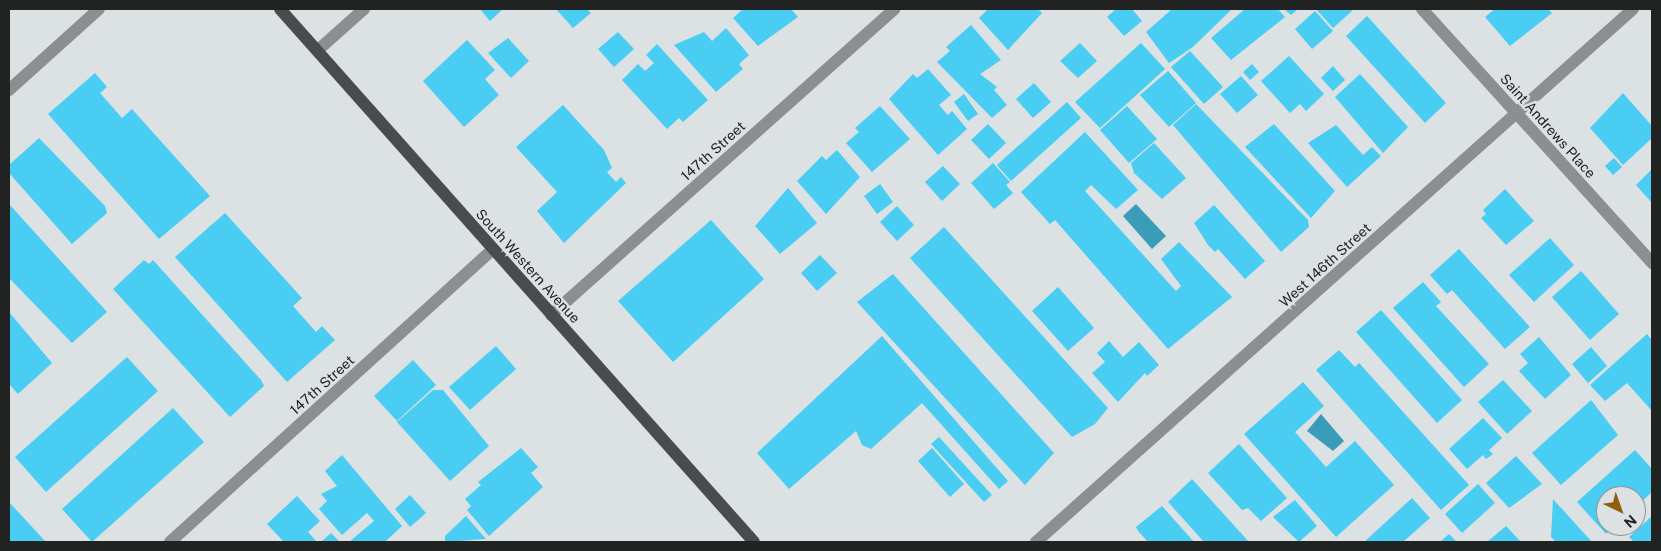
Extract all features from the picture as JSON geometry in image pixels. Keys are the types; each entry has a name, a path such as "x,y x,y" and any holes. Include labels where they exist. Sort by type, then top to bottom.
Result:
{"main road":[{"name":"South Western Avenue","path":"280,9 754,542"}],"street":[{"path":"9,90 98,9"},
{"path":"318,50 364,9"},
{"name":"147th Street","path":"551,315 894,9"},
{"name":"Saint Andrews Place","path":"1422,9 1652,263"},
{"name":"West 146th Street","path":"1036,542 1633,9"},
{"name":"147th Street","path":"170,542 493,249"}],"water":[{"path":"1136,204 1166,236 1152,249 1123,216"},
{"path":"1321,414 1344,441 1333,451 1307,431"}],"building":[{"path":"480,9 503,9 490,21"},
{"path":"556,9 587,9 591,13 573,28"},
{"path":"743,9 791,9 798,17 758,46 733,18"},
{"path":"988,9 1038,9 1042,13 1008,50 979,18"},
{"path":"1116,9 1132,9 1142,21 1124,36 1107,17"},
{"path":"1172,9 1232,9 1193,47 1169,63 1146,32"},
{"path":"1245,9 1278,9 1285,17 1231,60 1211,38"},
{"path":"1284,9 1298,9 1291,15"},
{"path":"1316,9 1351,9 1352,11 1333,28"},
{"path":"1495,9 1548,9 1552,13 1510,46 1485,17"},
{"path":"1315,11 1333,31 1312,49 1295,29"},
{"path":"1367,16 1446,103 1425,123 1346,36"},
{"path":"971,25 1001,60 980,74 997,87 994,90 1007,105 992,118 937,62 950,51 946,47"},
{"path":"726,28 749,55 739,64 743,69 716,92 674,45 704,32 712,41"},
{"path":"618,32 634,49 614,67 598,49"},
{"path":"508,38 529,61 511,78 488,53"},
{"path":"467,40 495,70 485,79 499,95 464,127 423,81"},
{"path":"1080,43 1097,61 1078,78 1060,61"},
{"path":"1141,43 1165,69 1100,128 1075,102"},
{"path":"657,44 708,100 683,122 679,118 667,129 622,80 638,64 645,71 654,63 646,55"},
{"path":"1190,51 1223,87 1204,104 1171,67"},
{"path":"1289,56 1324,94 1306,111 1300,104 1290,113 1261,81"},
{"path":"1252,64 1259,72 1250,80 1243,72"},
{"path":"1333,66 1345,80 1333,91 1321,78"},
{"path":"928,69 951,95 939,105 948,115 952,111 967,129 938,155 889,99 913,74 917,78"},
{"path":"1168,71 1196,103 1169,127 1140,95"},
{"path":"95,73 107,87 100,93 122,118 132,109 210,196 159,239 48,114"},
{"path":"1360,74 1408,127 1383,153 1335,97"},
{"path":"1241,76 1258,95 1237,113 1220,94"},
{"path":"1034,83 1051,102 1033,118 1016,99"},
{"path":"1623,93 1652,126 1652,138 1623,165 1590,128"},
{"path":"964,94 978,114 968,121 954,102"},
{"path":"1067,102 1081,118 1011,181 997,165"},
{"path":"1196,104 1308,220 1309,227 1281,252 1173,125"},
{"path":"563,105 604,150 612,168 607,172 616,182 621,177 626,183 564,243 537,211 557,192 516,147"},
{"path":"880,106 910,139 872,172 846,143 859,132 855,128"},
{"path":"1127,106 1157,139 1129,163 1100,130"},
{"path":"988,124 1006,143 989,159 971,140"},
{"path":"1274,124 1335,191 1311,218 1245,147"},
{"path":"1336,125 1363,155 1372,147 1381,156 1347,187 1308,143"},
{"path":"1085,132 1138,190 1116,209 1091,185 1085,191 1176,291 1181,286 1161,259 1179,242 1232,297 1168,349 1055,220 1050,224 1021,192"},
{"path":"39,138 105,206 107,213 72,244 9,173 9,165"},
{"path":"1154,143 1186,178 1162,199 1134,173 1131,163"},
{"path":"837,150 860,177 826,214 797,181 822,156 826,160"},
{"path":"1614,158 1622,167 1613,175 1605,166"},
{"path":"993,163 1010,182 1006,185 1013,193 994,209 971,183"},
{"path":"943,166 960,184 942,201 925,182"},
{"path":"1652,169 1652,203 1636,185"},
{"path":"880,184 893,202 877,214 864,196"},
{"path":"788,188 817,223 780,254 755,226"},
{"path":"1505,189 1534,221 1506,245 1481,218 1486,214 1483,210"},
{"path":"9,204 107,312 72,343 9,278"},
{"path":"1214,205 1265,261 1245,279 1218,249 1215,252 1208,245 1194,223"},
{"path":"897,206 914,225 897,241 880,222"},
{"path":"225,213 302,298 293,306 316,332 322,326 335,340 287,382 175,257"},
{"path":"711,220 764,279 673,362 618,301"},
{"path":"944,227 1108,408 1095,424 1072,437 910,258"},
{"path":"1550,238 1574,265 1534,302 1509,275"},
{"path":"1459,249 1530,327 1505,349 1452,290 1447,294 1430,275"},
{"path":"820,255 837,273 817,291 801,273"},
{"path":"144,260 149,264 153,260 261,380 264,386 230,417 113,289"},
{"path":"1581,271 1619,314 1590,340 1552,297"},
{"path":"893,274 1054,453 1025,485 857,302"},
{"path":"1423,282 1441,302 1436,306 1489,364 1464,387 1393,308"},
{"path":"1058,287 1094,328 1068,351 1032,311"},
{"path":"1381,310 1462,400 1437,423 1356,332"},
{"path":"9,312 52,363 18,394 9,384"},
{"path":"1647,334 1652,340 1652,411 1627,383 1605,401 1590,385"},
{"path":"882,336 1008,481 999,489 922,403 871,449 862,445 856,431 789,489 757,453"},
{"path":"1539,337 1571,375 1545,399 1519,371 1528,363 1520,354"},
{"path":"1109,341 1123,357 1139,342 1159,365 1147,376 1145,373 1118,402 1092,373 1105,362 1097,353"},
{"path":"496,346 516,369 470,410 449,387"},
{"path":"1591,347 1607,366 1588,383 1572,364"},
{"path":"1339,350 1355,367 1359,363 1469,485 1441,510 1316,370"},
{"path":"127,357 158,391 46,492 15,457"},
{"path":"413,360 436,385 397,421 374,396"},
{"path":"1503,380 1532,411 1507,434 1478,402"},
{"path":"1303,382 1324,406 1295,432 1326,467 1355,441 1394,485 1336,537 1244,434"},
{"path":"433,390 443,390 489,446 450,481 397,422"},
{"path":"1591,400 1618,435 1561,485 1532,453"},
{"path":"173,408 204,442 92,542 62,509"},
{"path":"1483,418 1502,438 1489,450 1493,454 1486,459 1483,455 1467,469 1449,449"},
{"path":"939,437 992,495 984,502 931,444"},
{"path":"1239,444 1287,498 1261,521 1248,508 1242,510 1208,473"},
{"path":"521,448 538,467 531,473 543,487 489,536 467,510 471,506 465,499 481,485 478,482"},
{"path":"932,448 964,484 950,497 918,461"},
{"path":"1635,450 1652,469 1652,492 1646,498 1646,486 1596,486 1596,523 1577,502"},
{"path":"342,455 402,526 385,542 349,542 374,521 367,513 342,535 319,509 327,501 321,494 337,486 325,471"},
{"path":"1516,456 1542,484 1509,508 1486,483"},
{"path":"1192,479 1249,542 1204,542 1168,502"},
{"path":"1478,484 1495,503 1462,533 1445,514"},
{"path":"410,495 426,513 410,527 395,509"},
{"path":"297,496 320,521 308,532 317,542 284,542 267,524"},
{"path":"1412,498 1430,518 1403,542 1364,542"},
{"path":"1553,499 1592,542 1556,542 1551,537"},
{"path":"1295,500 1317,526 1299,542 1273,517"},
{"path":"9,502 46,542 9,542"},
{"path":"1162,506 1194,542 1148,542 1138,531 1136,527"},
{"path":"466,516 486,539 445,542 445,536"},
{"path":"1652,516 1652,542 1634,542 1630,536 1646,536 1646,521"},
{"path":"1506,526 1521,542 1487,542"},
{"path":"331,533 340,542 321,542"},
{"path":"1449,534 1457,542 1440,542"}]}
